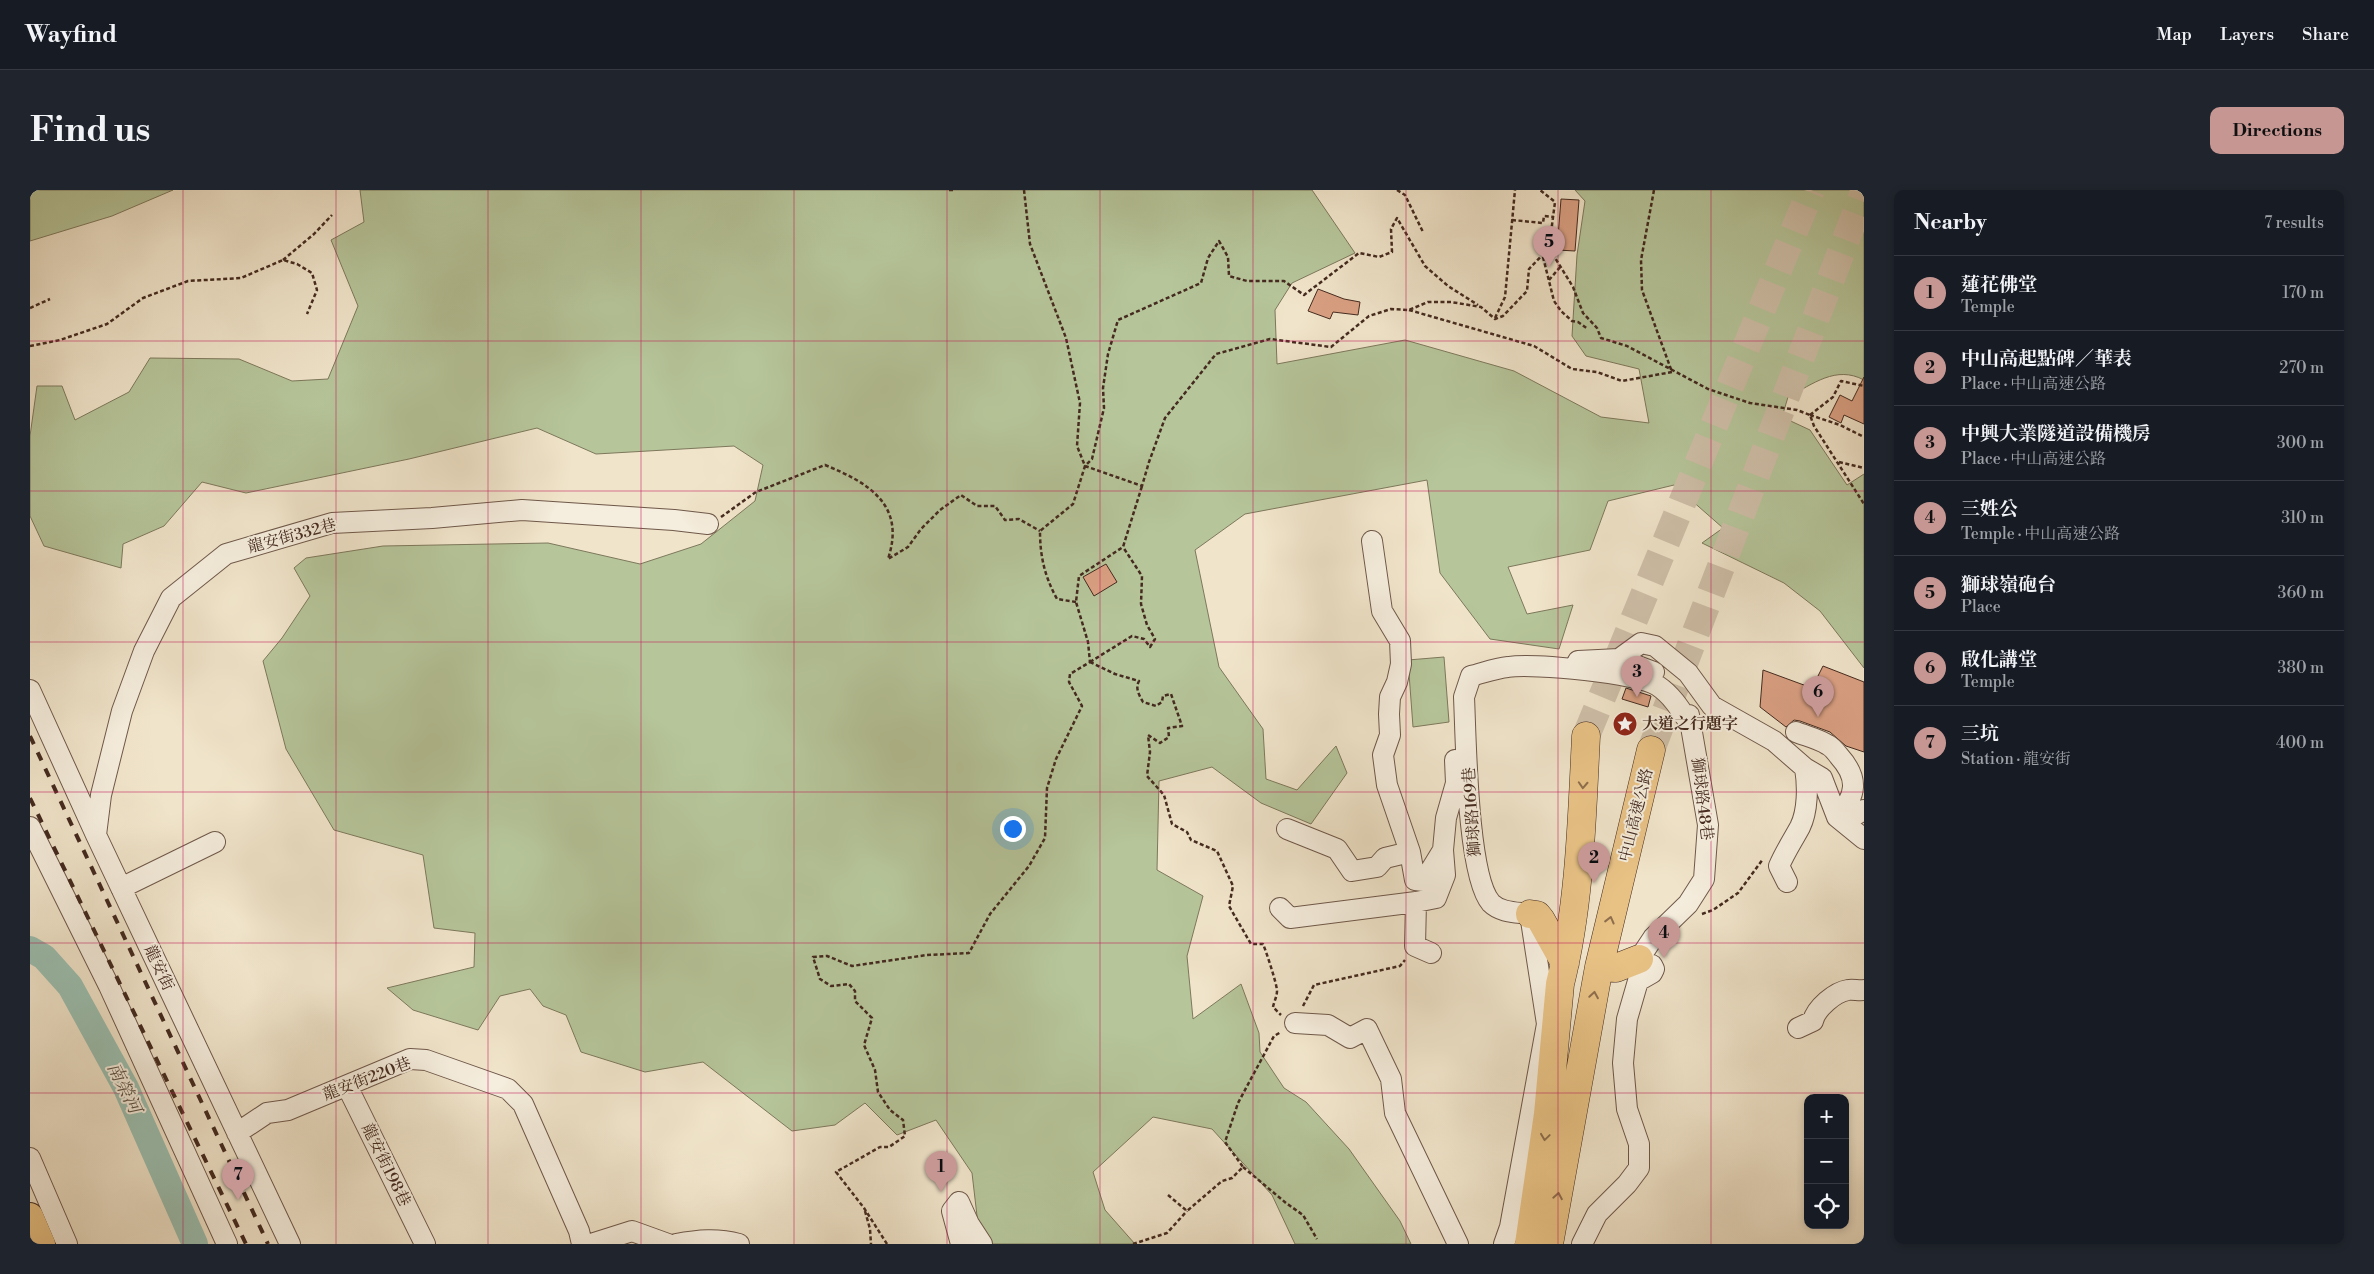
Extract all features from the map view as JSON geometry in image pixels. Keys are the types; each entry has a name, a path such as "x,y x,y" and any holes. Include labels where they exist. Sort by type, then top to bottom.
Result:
{"highway":[{"path":"1529,1244 1548,1114 1564,963 1581,840 1586,736"},
{"name":"中山高速公路","path":"1549,1244 1590,1024 1617,960 1651,750"},
{"path":"1530,914 1537,915 1542,920 1564,963"},
{"path":"1564,963 1617,960"}],"main road":[{"path":"30,1216 42,1244"}],"street":[{"name":"龍安街332巷","path":"96,835 101,795 122,711 144,651 171,598 226,554 332,523 432,518 522,510 708,524"},
{"path":"1372,541 1382,611 1400,641 1401,664 1397,682 1390,697 1390,735 1383,755 1387,786 1410,852 1416,880 1424,881 1443,850"},
{"path":"1546,665 1619,659 1641,643 1656,646 1688,673 1712,706 1774,741 1805,768 1822,778 1837,817 1864,839"},
{"name":"獅球路48巷","path":"1617,960 1653,938 1670,924 1696,894 1704,879 1708,848 1708,825 1692,727 1685,699 1676,684 1658,674 1619,659"},
{"name":"獅球路169巷","path":"1530,914 1499,910 1490,902 1475,863 1464,697 1471,676 1508,666 1546,665 1641,679 1657,685 1672,699 1692,727"},
{"name":"龍安街","path":"30,690 96,835 290,1244"},
{"path":"1280,908 1290,918 1436,898 1444,875 1443,850 1446,818 1456,783 1454,706 1464,697"},
{"path":"1796,732 1829,745 1847,765 1853,778 1853,793 1850,804 1837,817"},
{"path":"1787,882 1779,866 1786,849 1800,825 1807,784 1805,768"},
{"path":"1837,817 1857,814 1864,810"},
{"path":"30,827 109,986 227,1244"},
{"path":"1287,829 1337,849 1352,871 1377,867 1385,858 1410,852"},
{"path":"121,888 215,842"},
{"path":"1416,902 1423,950"},
{"path":"1504,1244 1510,1227 1547,1024 1530,914"},
{"path":"1582,1244 1597,1214 1627,1184 1639,1168 1639,1144 1627,1109 1623,1063 1627,1019 1638,981 1652,973 1654,969 1652,966 1648,966 1638,971 1617,960"},
{"path":"1798,1028 1813,1021 1814,1016 1828,1000 1848,990 1864,990"},
{"path":"1294,1023 1328,1025 1350,1038 1367,1029 1391,1079 1395,1113 1458,1244"},
{"name":"龍安街220巷","path":"237,1133 267,1113 288,1110 410,1059 426,1060 508,1088 523,1104 579,1232 582,1244"},
{"name":"龍安街198巷","path":"347,1086 425,1244"},
{"path":"30,1158 67,1244"},
{"path":"961,1244 952,1211 959,1202 969,1224 982,1244"},
{"path":"591,1244 632,1231 668,1244"},
{"path":"676,1244 701,1240 725,1240 739,1244"}],"path":[{"path":"949,190 955,190"},
{"path":"1024,190 1030,244 1066,338 1080,403 1077,446 1085,466 1142,486"},
{"path":"1398,190 1405,195 1423,232"},
{"path":"1495,319 1505,297 1515,190"},
{"path":"1495,319 1504,316 1527,291 1529,269 1549,248 1555,202 1540,190"},
{"path":"1654,190 1641,260 1642,290 1672,372"},
{"path":"30,346 60,340 107,324 143,298 188,281 242,278 283,260 332,216"},
{"path":"1512,220 1543,223 1544,216 1554,217"},
{"path":"1040,531 1074,504 1085,466 1092,459 1104,408 1103,388 1108,354 1118,320 1201,284 1208,258 1219,241 1228,257 1229,276 1247,280 1284,281 1304,295 1359,252 1379,257 1392,252 1391,228 1397,218 1425,266 1448,286 1481,307 1495,319"},
{"path":"1549,248 1573,287 1583,312 1597,328 1601,338 1627,346 1672,372 1708,389 1750,403 1810,414 1840,425 1862,436 1864,435"},
{"path":"1542,256 1544,270 1549,280 1554,301 1572,321 1588,328"},
{"path":"283,260 296,264 312,273 317,290 307,314"},
{"path":"1549,280 1561,266"},
{"path":"30,308 50,299"},
{"path":"1409,310 1428,302 1451,302 1481,307"},
{"path":"1090,662 1088,642 1076,602 1079,576 1122,546 1149,462 1166,418 1216,354 1270,339 1331,347 1370,316 1391,310 1409,310 1534,346 1572,369 1597,372 1622,380 1672,372"},
{"path":"1810,414 1833,397 1841,381 1864,386"},
{"path":"1810,414 1825,443 1839,462 1864,504"},
{"path":"1839,462 1864,468"},
{"path":"708,524 732,510 756,492 825,465 852,476 871,490 891,514 892,546 888,559 908,547 921,529 934,516 960,495 977,506 995,506 1005,520 1019,519 1040,531"},
{"path":"1040,531 1040,552 1046,578 1057,600 1076,602"},
{"path":"887,1244 864,1208 836,1172 880,1148 889,1147 905,1136 903,1120 890,1110 878,1092 875,1070 864,1045 872,1018 855,1001 855,991 850,984 831,986 820,979 813,957 827,956 852,966 927,955 970,952 990,914 1029,866 1045,838 1047,788 1056,759 1082,706 1069,682 1070,674 1132,636 1144,639 1150,647 1155,639 1147,625 1141,604 1142,576 1122,546"},
{"path":"1090,662 1115,674 1139,681 1138,692 1143,702 1156,706 1162,702 1163,696 1171,694 1182,726 1168,728 1169,737 1160,743 1148,735 1150,752 1147,776 1164,795 1172,824 1187,832 1191,840 1217,851 1233,886 1229,906 1251,944 1263,944 1270,957 1270,968 1277,990 1274,1007 1279,1014 1294,1023"},
{"path":"1670,924 1713,910 1738,894 1761,860 1786,849"},
{"path":"1317,1239 1303,1215 1286,1204 1243,1167 1225,1142 1238,1103 1274,1036 1294,1023 1314,985 1400,966 1423,950"},
{"path":"1133,1244 1167,1233 1187,1211 1222,1181 1232,1178 1243,1167"},
{"path":"1168,1195 1187,1211"},
{"path":"864,1208 870,1228 871,1244"}],"green space":[{"path":"30,190 173,190 112,216 30,241"},
{"path":"360,190 1312,190 1355,253 1292,283 1275,310 1277,364 1405,340 1514,371 1601,417 1649,423 1639,369 1586,356 1572,336 1577,255 1585,201 1575,190 1864,190 1864,380 1844,374 1834,375 1816,382 1788,397 1782,417 1810,430 1847,485 1864,474 1864,668 1820,611 1784,583 1702,543 1723,528 1674,485 1608,501 1590,550 1508,567 1527,614 1573,605 1559,649 1490,639 1440,573 1427,480 1245,514 1195,550 1219,667 1263,729 1266,779 1297,790 1336,746 1347,773 1311,824 1261,803 1212,767 1159,781 1157,870 1203,896 1187,956 1193,1019 1241,984 1259,1033 1260,1052 1284,1088 1306,1102 1349,1149 1400,1221 1411,1244 1295,1244 1272,1195 1212,1129 1153,1117 1093,1172 1105,1210 1135,1244 952,1244 979,1233 972,1173 936,1120 897,1135 865,1103 835,1125 792,1131 703,1062 645,1072 581,1052 566,1015 543,1006 530,989 500,996 478,1030 413,1010 387,988 474,967 475,933 434,928 423,855 334,830 286,749 263,661 282,638 310,596 294,568 306,558 383,546 548,543 640,564 701,544 755,501 763,465 734,446 596,454 537,428 409,459 246,493 202,482 164,526 123,544 121,568 44,546 30,516 30,436 37,386 62,386 75,420 129,392 150,358 239,359 292,381 328,379 358,306 331,240 364,222"},
{"path":"1444,657 1449,722 1413,727 1408,660"}],"building":[{"path":"1561,199 1579,200 1575,251 1557,250"},
{"path":"1318,289 1344,299 1360,302 1358,315 1333,312 1330,319 1308,311"},
{"path":"1864,377 1864,424 1844,415 1841,423 1829,417 1840,395 1852,401"},
{"path":"1106,564 1117,582 1094,596 1083,577"},
{"path":"1823,666 1864,682 1864,752 1846,746 1830,732 1800,721 1794,720 1786,727 1760,707 1763,670 1812,688"},
{"path":"1626,688 1651,696 1648,707 1622,699"}],"waterway":[{"name":"南榮河","path":"30,949 44,957 70,986 126,1088 195,1244"}],"tunnel":[{"path":"1586,736 1811,190"},
{"path":"1651,750 1864,192"}],"railway":[{"path":"30,736 268,1244"},
{"path":"30,798 246,1244"}],"place":[{"name":"獅球嶺砲台","path":"1549,267"},
{"name":"中興大業隧道設備機房","path":"1637,697"},
{"name":"啟化講堂","path":"1818,717"},
{"name":"大道之行題字","path":"1625,724"},
{"name":"中山高起點碑／華表","path":"1594,883"},
{"name":"三姓公","path":"1664,958"},
{"name":"蓮花佛堂","path":"941,1192"},
{"name":"三坑","path":"238,1200"}]}
